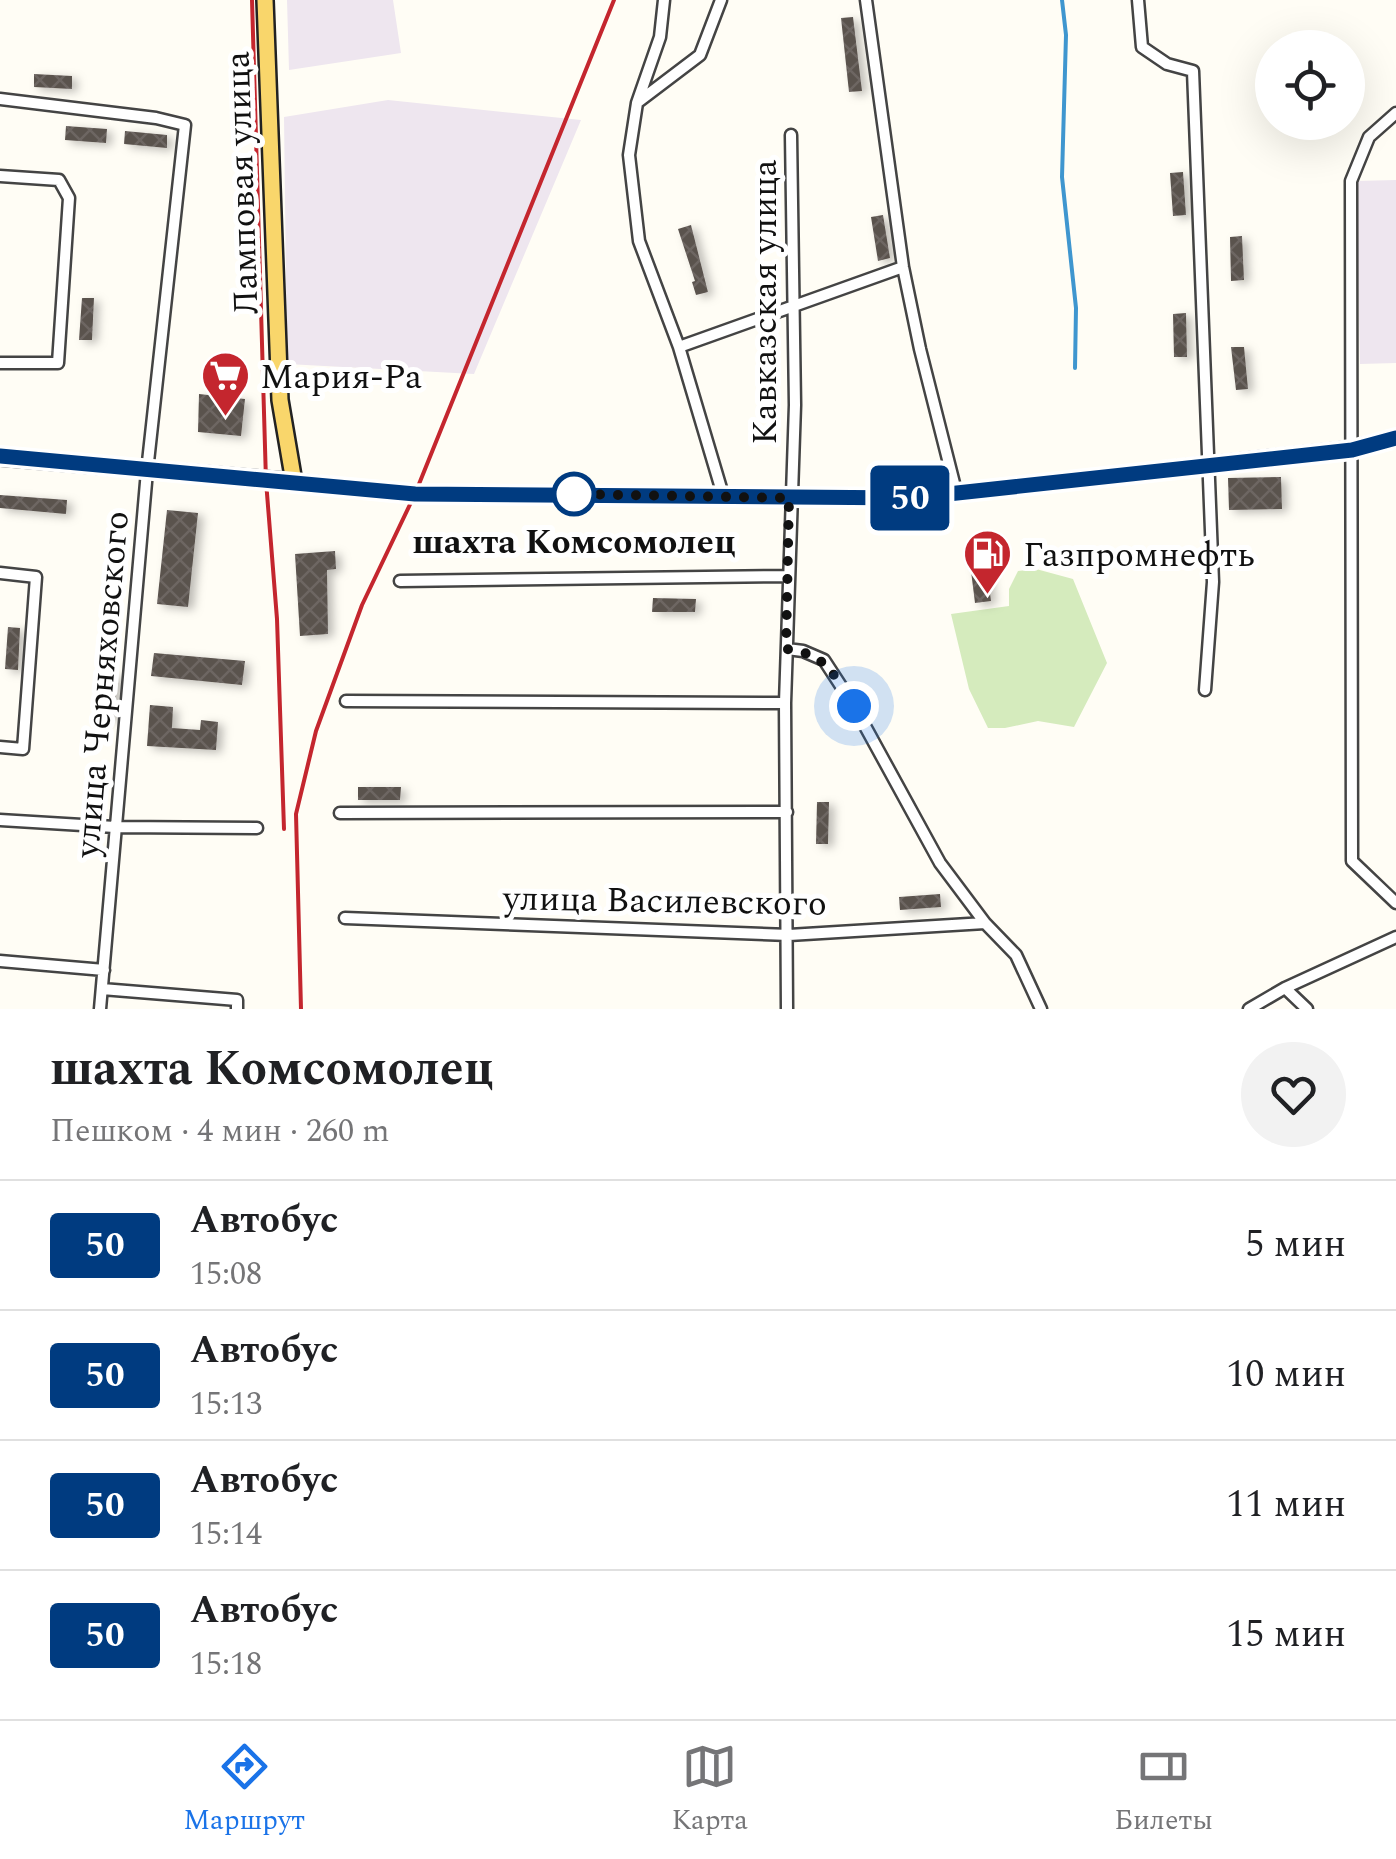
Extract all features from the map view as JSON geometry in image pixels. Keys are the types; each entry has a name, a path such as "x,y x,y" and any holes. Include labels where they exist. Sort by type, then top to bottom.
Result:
{"main road":[{"name":"Ламповая улица","path":"265,0 280,400 294,482"},
{"path":"0,456 294,482"}],"street":[{"path":"664,0 660,37 637,103 629,155 640,240 680,348 723,495"},
{"path":"637,103 700,56 721,0"},
{"path":"866,0 904,267 957,496"},
{"path":"1138,0 1142,46 1166,64 1193,70 1213,582 1204,690"},
{"name":"улица Черняховского","path":"0,99 186,125 147,471 100,1009"},
{"path":"1396,113 1369,136 1351,181 1352,860 1396,904"},
{"name":"Кавказская улица","path":"787,1009 785,703 795,404 791,135"},
{"path":"0,176 59,180 69,198 58,363 0,363"},
{"path":"680,348 904,267"},
{"path":"294,482 415,494 957,496 1208,463 1352,450 1396,438"},
{"path":"0,573 36,576 23,748 0,747"},
{"path":"400,581 788,576"},
{"path":"786,649 824,660 854,706 940,863 984,923 1016,955 1041,1009"},
{"path":"346,701 785,703"},
{"path":"340,814 788,812"},
{"path":"0,820 115,827 258,828"},
{"name":"улица Василевского","path":"345,918 789,935 984,923"},
{"path":"1249,1009 1284,988 1396,937"},
{"path":"0,961 104,970"},
{"path":"1284,988 1307,1009"},
{"path":"102,989 237,1004"}],"shaded area":[{"path":"287,0 393,0 401,53 289,70"},
{"path":"388,100 581,120 474,374 287,364 284,117"},
{"path":"1396,180 1396,363 1360,364 1356,181"}],"green space":[{"path":"1036,569 1073,579 1107,663 1074,727 1038,721 988,728 969,689 951,614 1009,606 1009,589 1018,571"}],"building":[{"path":"853,17 862,91 849,92 841,18"},
{"path":"34,74 72,76 72,89 34,87"},
{"path":"66,126 107,129 106,143 65,140"},
{"path":"125,131 167,135 167,148 124,144"},
{"path":"1183,172 1186,215 1173,216 1170,173"},
{"path":"883,215 890,258 878,261 871,217"},
{"path":"691,225 708,292 696,295 678,229"},
{"path":"1242,236 1244,280 1231,281 1230,237"},
{"path":"82,298 94,298 92,340 79,340"},
{"path":"1186,313 1187,357 1174,357 1173,314"},
{"path":"1231,347 1244,347 1248,389 1236,390"},
{"path":"199,394 245,399 241,436 198,432"},
{"path":"1281,477 1282,509 1229,510 1228,478"},
{"path":"0,495 67,500 66,514 0,508"},
{"path":"167,510 198,513 188,607 157,604"},
{"path":"984,545 991,601 975,603 968,547"},
{"path":"335,551 336,569 327,570 328,634 300,636 295,554"},
{"path":"653,598 696,599 695,612 652,612"},
{"path":"8,627 20,628 18,670 5,669"},
{"path":"154,653 245,661 242,685 151,676"},
{"path":"106,674 118,675 113,719 100,718"},
{"path":"150,705 173,707 172,728 200,730 201,720 218,722 216,750 147,746"},
{"path":"358,787 401,787 400,800 358,800"},
{"path":"817,802 829,802 828,844 816,844"},
{"path":"940,894 941,907 900,910 899,897"}],"waterway":[{"path":"1062,0 1066,35 1062,177 1076,308 1075,368"}],"railway":[{"path":"252,0 266,481 277,619 284,829"},
{"path":"301,1009 296,814 316,731 362,605 415,494 614,0"}],"bus line":[{"name":"50","path":"0,456 415,494 911,498 1352,450 1396,438"}],"place":[{"name":"Мария-Ра","path":"225,418"},
{"name":"шахта Комсомолец","path":"574,494"},
{"name":"Газпромнефть","path":"988,596"}],"route":[{"path":"574,494 569,494 789,498 786,649 824,660 854,706"}]}
